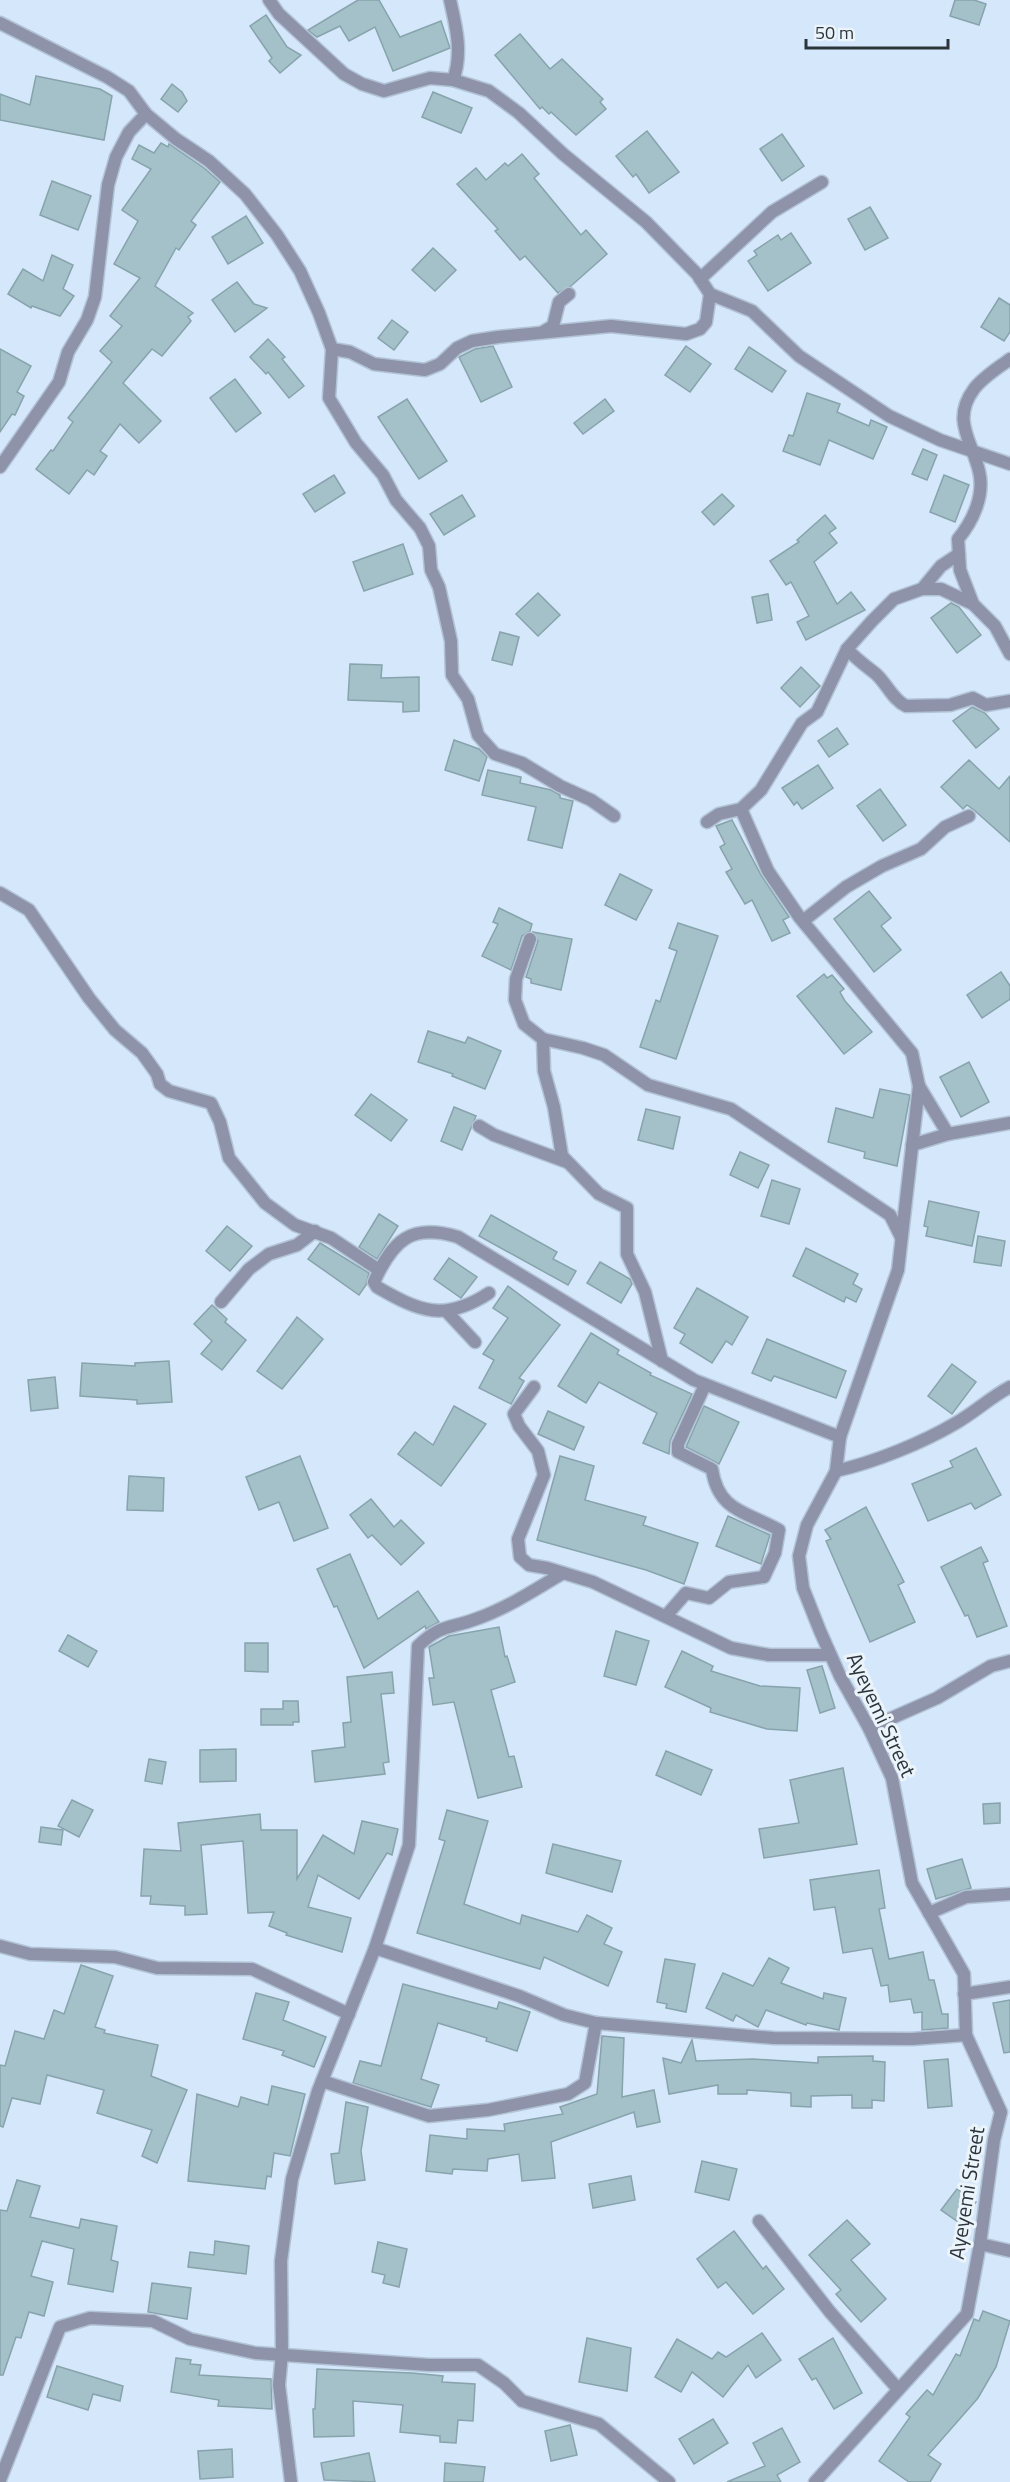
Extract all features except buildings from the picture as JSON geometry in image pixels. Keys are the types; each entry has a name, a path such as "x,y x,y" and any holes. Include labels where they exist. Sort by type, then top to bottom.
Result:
{"street":[{"path":"269,0 279,14 344,74 362,84 384,91 430,78 453,80 489,91 519,113 563,154 646,222 700,279 710,294 752,311 799,356 889,416 972,453 1010,464"},
{"path":"450,0 456,27 459,65 453,80"},
{"path":"0,23 107,77 129,91 146,114 176,139 209,161 245,194 300,271 332,348 329,398 356,443 383,475 396,500 420,528 429,546 431,570 439,588 452,640 452,675 468,699 478,735 495,754 522,763 560,786 591,800 614,816"},
{"path":"0,467 59,382 68,352 87,320 95,297 108,185 116,157 129,132 146,114"},
{"path":"700,279 772,212 822,182"},
{"path":"539,334 553,326 559,302 569,294"},
{"path":"332,348 350,352 374,364 425,370 440,364 457,348 472,341 611,326 686,334 700,329 706,322 710,294"},
{"path":"972,604 960,570 958,539 968,527 978,506 980,473 964,432 964,410 974,388 1010,359"},
{"path":"922,589 941,566 959,554"},
{"path":"707,822 719,814 741,809 761,790 802,723 817,711 847,649 894,599 922,589 940,589 972,604 995,626 1010,654"},
{"path":"847,649 862,665 875,674 900,703 906,706 950,705 972,698 986,705 1010,701"},
{"path":"741,809 768,871 803,921 912,1053 919,1086 898,1270 840,1437 836,1471 878,1458 957,1423 986,1400 1010,1387"},
{"path":"803,921 846,887 882,866 921,849 945,827 969,816"},
{"path":"0,893 29,910 115,1030 142,1053 157,1074 160,1084 169,1091 211,1103 220,1122 229,1158 264,1203 295,1225 331,1238 379,1270"},
{"path":"530,939 516,979 515,1000 524,1024 543,1039 583,1047 604,1055 648,1085 731,1109 890,1215 898,1227 901,1238"},
{"path":"543,1039 544,1071 554,1107 562,1156 599,1194 627,1208 627,1254 645,1292 662,1361"},
{"path":"919,1086 948,1134"},
{"path":"912,1145 948,1134 1010,1123"},
{"path":"479,1126 494,1136 567,1162"},
{"path":"221,1302 249,1269 269,1254 297,1245 315,1231"},
{"path":"489,1293 458,1309 446,1311 416,1309 374,1282 390,1253 408,1236 421,1231 441,1232 458,1237 705,1385 840,1437"},
{"path":"446,1311 475,1342"},
{"path":"666,1616 686,1593 709,1598 729,1582 764,1577 775,1553 779,1530 763,1521 738,1513 724,1499 714,1483 712,1469 678,1452 678,1444 705,1385"},
{"path":"534,1387 514,1414 519,1426 538,1451 544,1475 518,1539 520,1557 529,1565 593,1582 731,1648 769,1654 830,1655"},
{"name":"Ayeyemi Street","path":"815,2482 967,2314 980,2244 994,2140 1005,2112 966,2035 964,1974 912,1883 892,1778 869,1728 830,1655 803,1588 799,1556 807,1525 836,1471"},
{"path":"291,2482 279,2385 282,2353 281,2261 292,2179 322,2081 375,1948 409,1845 418,1646 434,1631 476,1619 509,1604 563,1573"},
{"path":"869,1728 937,1698 991,1666 1010,1661"},
{"path":"929,1913 966,1897 1010,1894"},
{"path":"0,1946 30,1954 115,1957 157,1968 252,1970 349,2014"},
{"path":"375,1948 519,1996 564,2015 596,2023 774,2038 912,2038 966,2035"},
{"path":"964,1994 1010,1987"},
{"path":"322,2081 429,2116 488,2110 568,2094 585,2083 596,2023"},
{"path":"759,2221 830,2312 898,2389"},
{"path":"980,2244 1010,2251"},
{"path":"0,2480 60,2326 90,2318 153,2320 190,2339 255,2353 282,2353 326,2359 478,2365 504,2383 522,2401 599,2424 669,2482"}]}
